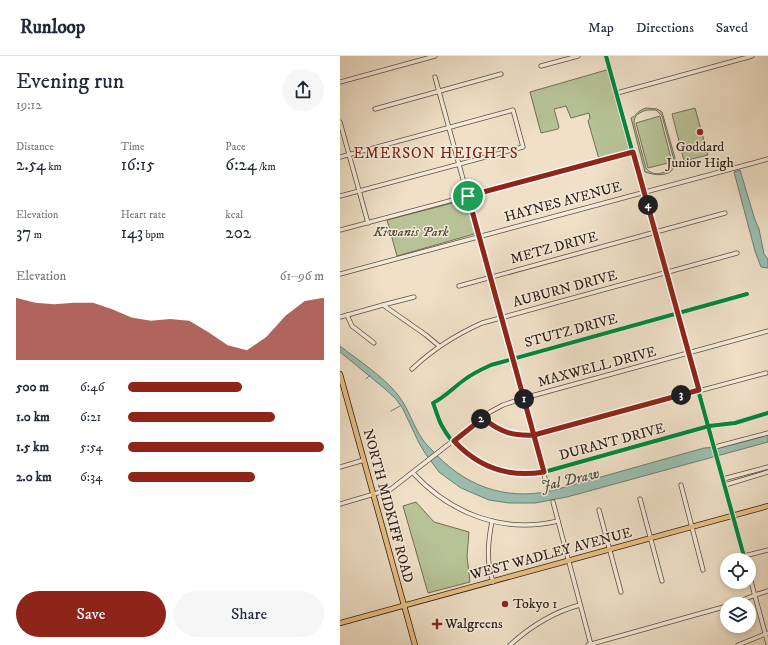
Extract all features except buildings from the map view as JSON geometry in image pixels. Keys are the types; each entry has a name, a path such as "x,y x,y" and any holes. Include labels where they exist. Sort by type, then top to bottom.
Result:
{"main road":[{"name":"NORTH MIDKIFF ROAD","path":"340,374 415,645"},
{"name":"WEST WADLEY AVENUE","path":"340,623 768,506"}],"street":[{"path":"340,82 435,56"},
{"path":"541,66 578,56"},
{"path":"606,56 744,553"},
{"path":"617,93 752,56"},
{"path":"375,109 501,74"},
{"path":"435,77 548,489"},
{"path":"340,157 513,110 523,146 340,196"},
{"path":"340,122 368,223"},
{"path":"340,230 633,152"},
{"name":"HAYNES AVENUE","path":"340,274 768,158"},
{"name":"METZ DRIVE","path":"459,286 725,213"},
{"name":"AUBURN DRIVE","path":"412,369 438,346 469,329 502,318 737,253"},
{"name":"STUTZ DRIVE","path":"433,403 445,396 474,373 491,365 747,294"},
{"path":"340,317 414,297"},
{"path":"383,305 438,346"},
{"path":"347,315 352,326 374,343"},
{"name":"MAXWELL DRIVE","path":"340,504 391,489 483,418 503,405 768,331"},
{"path":"483,418 493,427 507,433 520,436 534,435 766,372"},
{"name":"DURANT DRIVE","path":"433,403 442,426 462,450 475,460 494,469 519,474 544,472 709,426 735,422 768,413"},
{"path":"715,447 768,433"},
{"path":"340,467 364,460"},
{"path":"723,479 768,467"},
{"path":"725,485 768,472"},
{"path":"413,473 435,494 452,505 476,517 492,521 524,525 558,520"},
{"path":"681,485 703,570"},
{"path":"640,499 662,581"},
{"path":"552,502 569,561 590,645 720,608"},
{"path":"599,510 621,592"},
{"path":"492,521 488,542 488,556 493,582"},
{"path":"756,554 768,550"},
{"path":"753,589 767,633 768,644"},
{"path":"750,597 768,591"},
{"path":"510,645 523,633 543,620 580,605"},
{"path":"738,645 767,633"}],"green space":[{"path":"610,69 633,152 629,150 599,159 588,121 590,118 589,113 571,118 566,106 554,109 559,127 558,129 541,133 530,92"},
{"path":"695,108 708,155 684,161 672,114"},
{"path":"643,109 657,109 662,112 675,158 675,165 673,169 665,174 660,175 655,174 645,172 631,118","holes":["647,110 656,110 662,116 674,160 671,168 658,174 652,173 646,168 634,123 636,116 640,113"]},
{"path":"660,116 672,162 648,168 636,123"},
{"name":"Kiwanis Park","path":"466,200 475,232 474,234 397,256 387,220"},
{"path":"416,502 434,522 469,532 467,556 470,582 428,593 403,506"}],"shaded area":[{"path":"740,170 759,229 764,254 768,259 768,268 761,267 755,251 734,172"},
{"path":"340,346 378,375 392,388 402,400 423,440 443,462 470,481 500,492 533,494 551,491 704,448 719,447 768,434 768,442 567,497 535,503 509,503 489,500 461,488 439,472 419,443 403,409 396,399 340,352"}],"waterway":[{"path":"366,379 370,375"},
{"path":"391,411 400,406"}],"cycle path":[{"path":"606,56 743,553"},
{"path":"747,294 491,365 467,378 433,403 441,423 450,439 473,459 486,466 499,470 529,474 544,472 709,426 735,423 768,413"}],"place":[{"name":"Goddard Junior High","path":"700,132"},
{"name":"Tokyo 1","path":"505,604"},
{"name":"Walgreens","path":"437,624"}],"district":[{"name":"EMERSON HEIGHTS","path":"436,153"}],"route":[{"path":"468,196 534,435 544,472 519,474 494,469 475,460 462,450 454,441 483,418 493,427 507,433 520,436 534,435 699,390 633,152 468,196"}],"water label":[{"name":"Jal Draw","path":"570,480"}]}
